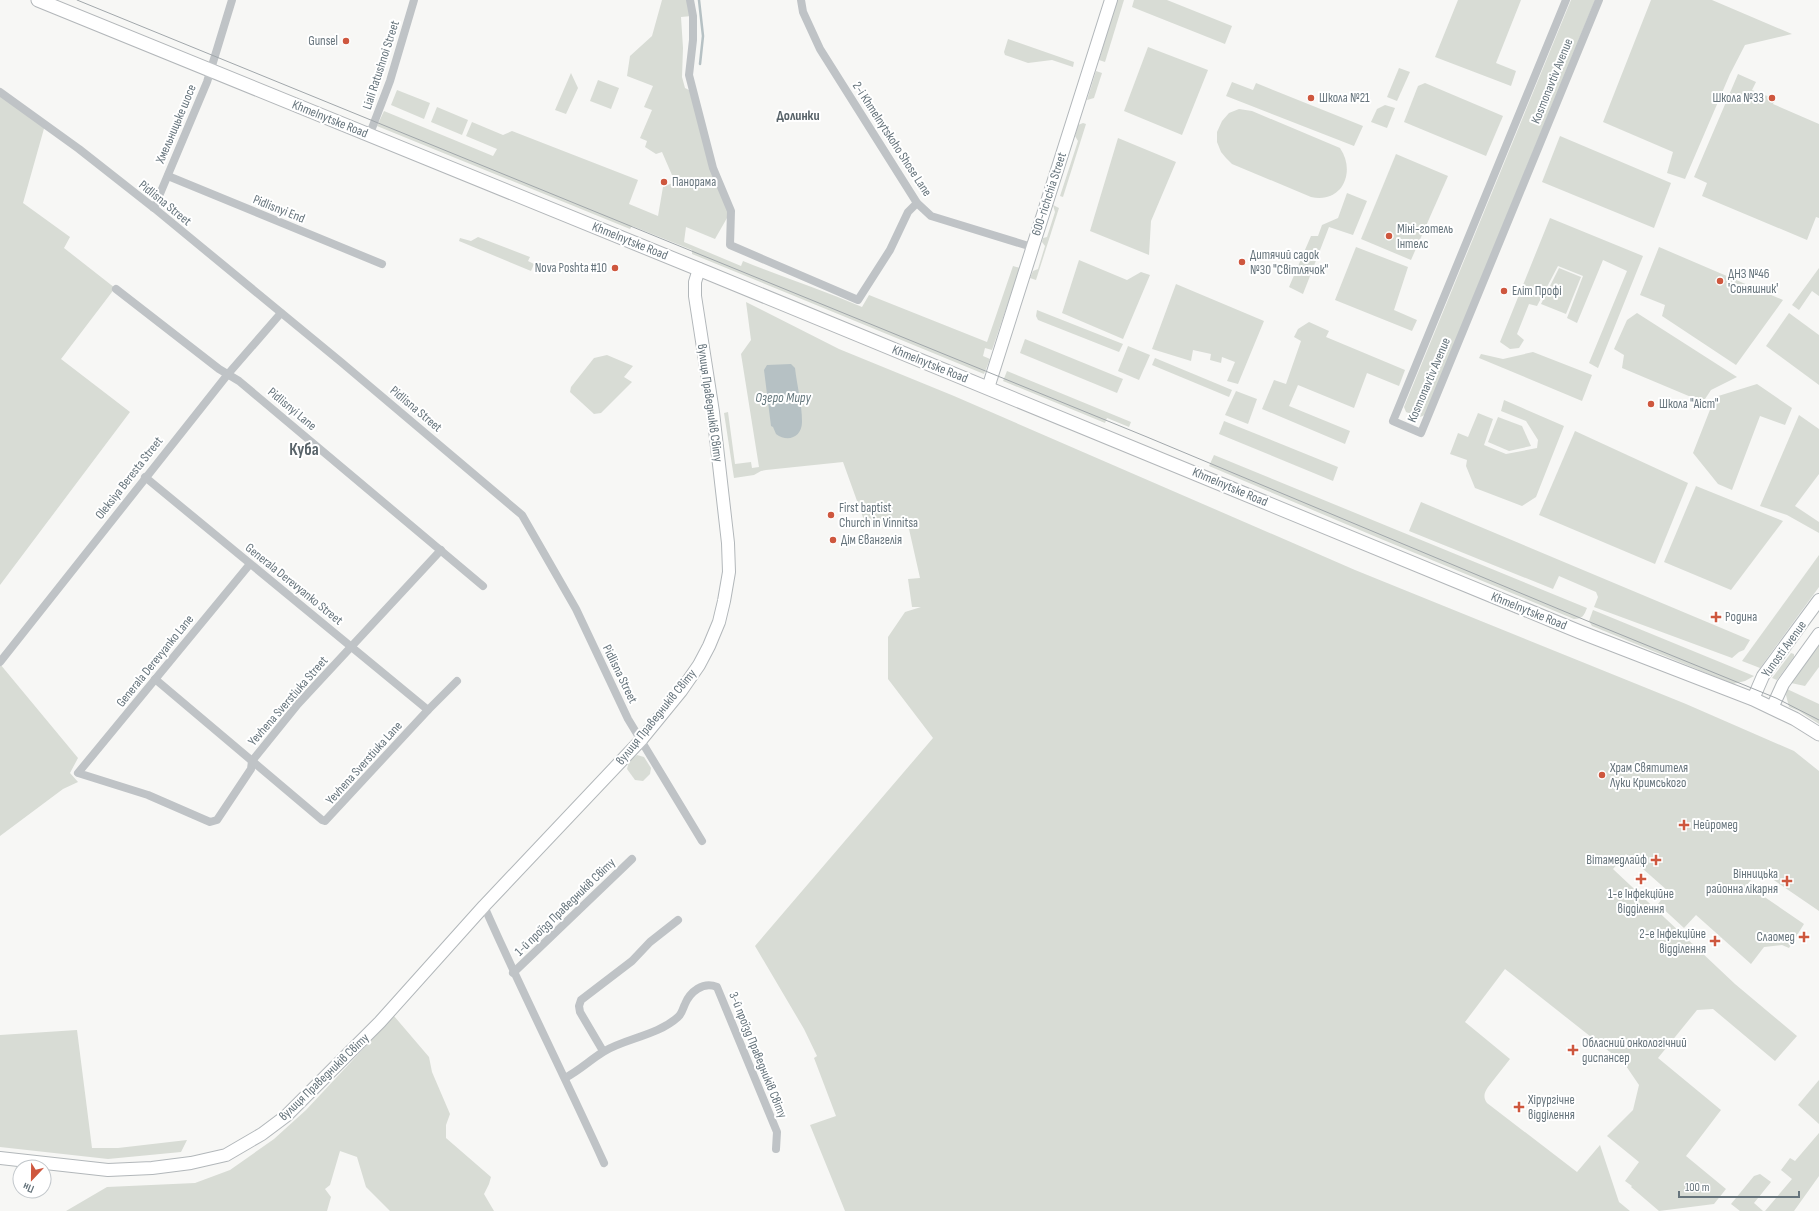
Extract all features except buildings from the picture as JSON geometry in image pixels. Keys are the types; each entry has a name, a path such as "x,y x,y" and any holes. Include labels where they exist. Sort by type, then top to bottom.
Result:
{"main road":[{"name":"Khmelnytske Road","path":"38,0 369,136 699,269 1580,632 1753,699 1795,719 1819,734"},
{"name":"600-richchia Street","path":"988,388 1111,0"},
{"name":"вулиця Праведників Світу","path":"0,1158 108,1170 152,1168 191,1163 226,1155 262,1134 286,1116 380,1022 484,906 641,740 681,691 699,665 709,646 718,622 728,579 728,542 722,488 713,412 695,296 695,282 699,269"},
{"name":"Yunosti Avenue","path":"1753,699 1763,676 1819,600"},
{"name":"Yunosti Avenue","path":"1772,708 1783,684 1819,634"},
{"path":"1790,640 1806,652"}],"street":[{"name":"Хмельницьке шосе","path":"154,208 207,82 232,0"},
{"name":"Liali Ratushnoi Street","path":"369,136 390,81 414,0"},
{"path":"690,0 693,16 693,40 689,75 713,168 731,211 730,245 858,300 890,250 908,212 917,203"},
{"name":"2-i Khmelnytskoho Shose Lane","path":"801,0 804,12 820,48 917,203 931,216 1032,247"},
{"name":"Kosmonavtiv Avenue","path":"1566,0 1393,421 1421,433 1599,0"},
{"name":"Pidlisna Street","path":"0,92 79,150 154,208 522,515 576,609 628,719 702,841"},
{"name":"Pidlisnyi End","path":"168,176 382,264"},
{"name":"Pidlisnyi Lane","path":"116,289 219,369 239,381 482,586"},
{"name":"Oleksiya Beresta Street","path":"0,662 145,477 228,374 281,313"},
{"name":"Generala Derevyanko Street","path":"145,477 428,710"},
{"name":"Yevhena Sverstiuka Street","path":"78,773 148,795 210,822 217,820 251,770 252,761 298,704 441,550"},
{"name":"Generala Derevyanko Lane","path":"78,773 250,564"},
{"name":"Yevhena Sverstiuka Lane","path":"154,679 325,822 428,710 457,681"},
{"name":"1-й проїзд Праведників Світу","path":"513,973 632,859"},
{"path":"484,906 513,973 565,1078 604,1164"},
{"path":"603,1052 580,1012 579,1006 581,1000 632,961 650,942 678,920"},
{"name":"3-й проїзд Праведників Світу","path":"565,1078 579,1071 603,1052 646,1035 679,1017 691,994 699,988 705,985 717,987 777,1132 776,1149"}],"shaded area":[{"path":"662,0 688,0 692,16 681,17 683,48 682,77 685,88 693,92 713,168 731,211 715,239 686,227 684,242 741,266 743,261 862,307 869,295 987,342 1013,266 1020,268 992,350 985,348 983,356 990,359 984,374 692,254 692,250 632,226 630,229 377,126 384,111 493,156 497,149 466,136 472,122 503,135 512,131 638,180 629,204 658,216 663,187 675,182 662,152 656,154 645,147 647,141 640,138 652,110 644,107 653,86 627,76 630,56 652,36"},
{"path":"1117,0 1124,0 1105,62 1099,60"},
{"path":"1134,0 1167,0 1232,26 1225,44 1132,7"},
{"path":"1458,0 1521,0 1496,63 1516,71 1511,86 1435,57"},
{"path":"1571,0 1595,0 1425,415 1420,417 1406,412 1404,407"},
{"path":"1651,0 1712,0 1792,34 1745,45 1730,74 1685,179 1667,173 1673,152 1603,122"},
{"path":"1008,39 1074,62 1073,67 1052,60 1028,63 1005,55 1004,52"},
{"path":"1148,47 1208,70 1182,135 1124,111"},
{"path":"1399,68 1410,72 1397,101 1387,97"},
{"path":"1096,71 1102,73 1094,98 1087,100"},
{"path":"571,73 578,88 566,114 555,110"},
{"name":"Школа №33","path":"1738,74 1756,82 1752,90 1775,99 1773,104 1819,124 1819,218 1816,217 1807,240 1702,196 1707,183 1694,177"},
{"path":"598,80 619,88 611,109 590,101"},
{"path":"1232,82 1253,90 1256,83 1363,126 1354,146 1226,96"},
{"path":"1425,83 1503,116 1486,156 1404,122 1418,86"},
{"path":"397,90 430,103 424,119 391,105"},
{"path":"0,92 45,125 23,203 70,237 64,248 115,288 61,359 130,412 0,585"},
{"path":"1385,105 1395,108 1387,128 1371,122 1377,109"},
{"path":"437,107 468,120 462,135 431,122"},
{"path":"1239,109 1252,111 1340,148 1345,157 1347,166 1344,184 1331,196 1322,198 1311,197 1232,164 1221,152 1217,142 1217,132 1222,121 1229,113"},
{"path":"1083,123 1086,124 1063,197 1060,196 1078,141 1075,136 1078,125"},
{"path":"1560,136 1671,183 1654,228 1542,182"},
{"path":"1118,138 1176,162 1151,221 1149,255 1090,231"},
{"path":"1396,154 1448,176 1411,260 1361,239"},
{"path":"1347,193 1367,201 1353,235 1329,227 1303,294 1289,287 1311,236 1318,236 1322,225 1338,218"},
{"path":"1053,205 1059,208 1036,280 1030,278 1033,271 1038,269 1045,246 1042,242 1043,238 1047,237 1055,212"},
{"path":"1550,218 1643,256 1598,368 1589,363 1627,271 1603,260 1577,323 1567,318 1583,276 1558,266 1537,306 1529,304 1517,334 1524,340 1519,348 1510,349 1500,342"},
{"path":"478,237 530,257 528,261 534,264 531,271 459,241 460,238 471,241"},
{"path":"1356,247 1408,267 1394,310 1417,320 1412,331 1335,300"},
{"path":"1659,247 1783,300 1736,365 1662,316 1665,305 1640,295"},
{"path":"1079,260 1127,280 1141,272 1150,275 1123,339 1062,313"},
{"path":"1559,268 1581,277 1566,314 1541,304"},
{"path":"1819,268 1819,296 1812,291 1799,310 1792,305"},
{"path":"1176,284 1264,321 1238,384 1227,381 1235,362 1222,357 1221,363 1210,360 1211,354 1193,350 1191,361 1152,349"},
{"path":"746,302 839,349 954,396 1355,570 1686,704 1794,751 1819,771 1819,911 1759,870 1747,885 1804,924 1789,948 1782,945 1764,947 1751,964 1696,915 1684,928 1658,904 1668,891 1626,854 1613,869 1735,984 1797,1036 1775,1061 1713,1009 1697,1010 1658,1058 1721,1110 1686,1156 1726,1189 1714,1204 1659,1211 1625,1181 1639,1162 1607,1136 1633,1110 1639,1085 1624,1063 1505,969 1465,1022 1510,1059 1487,1089 1484,1095 1487,1103 1577,1172 1600,1145 1619,1202 1630,1211 845,1211 810,1125 836,1116 814,1058 817,1056 804,1029 755,946 933,738 888,679 888,637 905,612 921,607 912,607 908,579 920,578 909,529 865,523 843,462 766,470 754,475 734,478 724,413 728,412 735,464 751,462 752,468 759,467 741,354 751,340"},
{"path":"1037,310 1123,344 1119,352 1038,320 1036,316"},
{"path":"1637,313 1737,377 1711,390 1703,402 1622,368 1624,355 1614,349 1627,320"},
{"path":"1789,313 1819,335 1819,385 1766,346"},
{"path":"1309,322 1329,331 1326,337 1405,370 1399,386 1367,373 1354,408 1298,385 1289,406 1350,431 1345,444 1262,409 1274,380 1286,384 1301,341 1294,337 1298,329"},
{"path":"1025,339 1123,379 1117,393 1020,353"},
{"path":"1128,346 1150,355 1139,380 1118,371"},
{"path":"1533,352 1592,375 1582,401 1479,358 1481,354 1503,359"},
{"path":"607,355 633,366 624,377 632,382 601,413 594,414 570,392 571,387 594,358"},
{"path":"1155,358 1232,390 1229,397 1152,365"},
{"path":"1007,371 1131,422 1129,427 1107,418 1105,423 1003,381"},
{"path":"1757,384 1792,408 1785,425 1760,416 1732,490 1718,484 1693,453 1715,397"},
{"path":"1236,391 1257,399 1248,424 1225,415"},
{"path":"1504,400 1564,426 1536,497 1522,506 1475,488 1466,466 1467,460 1450,454 1458,433 1468,437 1478,413 1493,419 1484,445 1506,454 1537,448 1538,440 1526,421 1501,411"},
{"path":"1799,415 1819,429 1819,474 1795,506 1819,522 1819,533 1787,515 1760,506"},
{"path":"1498,417 1522,426 1531,446 1509,451 1488,442"},
{"path":"1224,421 1338,467 1333,481 1219,434"},
{"path":"1575,431 1688,483 1655,564 1539,515"},
{"path":"1214,455 1587,608 1585,613 1583,616 1574,619 1209,466"},
{"path":"1696,486 1783,521 1731,590 1664,562"},
{"path":"1421,502 1750,640 1744,650 1732,658 1594,607 1598,597 1596,592 1559,576 1553,589 1409,531"},
{"path":"1819,555 1819,587 1760,668 1742,661"},
{"path":"1593,610 1754,676 1745,681 1733,684 1592,626 1589,621"},
{"path":"1819,645 1819,667 1805,686 1791,683"},
{"path":"1791,653 1794,654 1794,657 1777,680 1772,678"},
{"path":"0,664 78,758 70,773 78,782 63,789 0,836"},
{"path":"1787,689 1819,704 1819,724 1799,711 1789,707 1786,695"},
{"path":"637,755 644,757 651,768 650,774 643,781 635,780 627,769 629,761"},
{"path":"394,1016 429,1057 432,1072 450,1114 446,1125 446,1138 491,1177 484,1194 494,1211 390,1211 366,1187 357,1157 340,1151 330,1185 325,1189 331,1197 327,1211 66,1211 107,1187 195,1183 230,1170 274,1139 306,1110"},
{"path":"77,1030 92,1148 118,1148 187,1140 181,1152 108,1159 0,1147 0,1035"},
{"path":"1819,1080 1819,1124 1798,1105"},
{"path":"1819,1133 1819,1176 1794,1211 1765,1211 1792,1179 1781,1170 1790,1158 1795,1161"},
{"path":"1760,1174 1771,1182 1754,1203 1763,1211 1740,1211 1731,1204 1754,1176"}],"water":[{"name":"Озеро Миру","path":"791,364 795,368 802,422 800,431 797,435 790,438 785,438 776,434 771,426 764,370 767,365"}],"waterway":[{"path":"699,0 703,36 700,64"}],"tram line":[{"path":"77,0 1147,437 1776,698 1819,720"}],"place":[{"name":"Gunsel","path":"346,41"},
{"name":"Школа №21","path":"1311,98"},
{"name":"Школа №33","path":"1772,98"},
{"name":"Панорама","path":"664,182"},
{"name":"Міні-готель Інтелс","path":"1389,236"},
{"name":"Дитячий садок №30 \"Світлячок\"","path":"1242,262"},
{"name":"Nova Poshta #10","path":"615,268"},
{"name":"ДНЗ №46 'Соняшник'","path":"1720,281"},
{"name":"Еліт Профі","path":"1504,291"},
{"name":"Школа \"Аіст\"","path":"1651,404"},
{"name":"First baptist Church in Vinnitsa","path":"831,515"},
{"name":"Дім Євангелія","path":"833,540"},
{"name":"Родина","path":"1716,617"},
{"name":"Храм Святителя Луки Кримського","path":"1602,775"},
{"name":"Нейромед","path":"1684,825"},
{"name":"Вітамедлайф","path":"1656,860"},
{"name":"1-е Інфекційне відділення","path":"1641,879"},
{"name":"Вінницька районна лікарня","path":"1787,881"},
{"name":"Слаомед","path":"1804,937"},
{"name":"2-е Інфекційне відділення","path":"1715,941"},
{"name":"Обласний онкологічний диспансер","path":"1573,1050"},
{"name":"Хірургічне відділення","path":"1519,1107"}],"district":[{"name":"Долинки","path":"798,115"},
{"name":"Куба","path":"304,450"}]}
